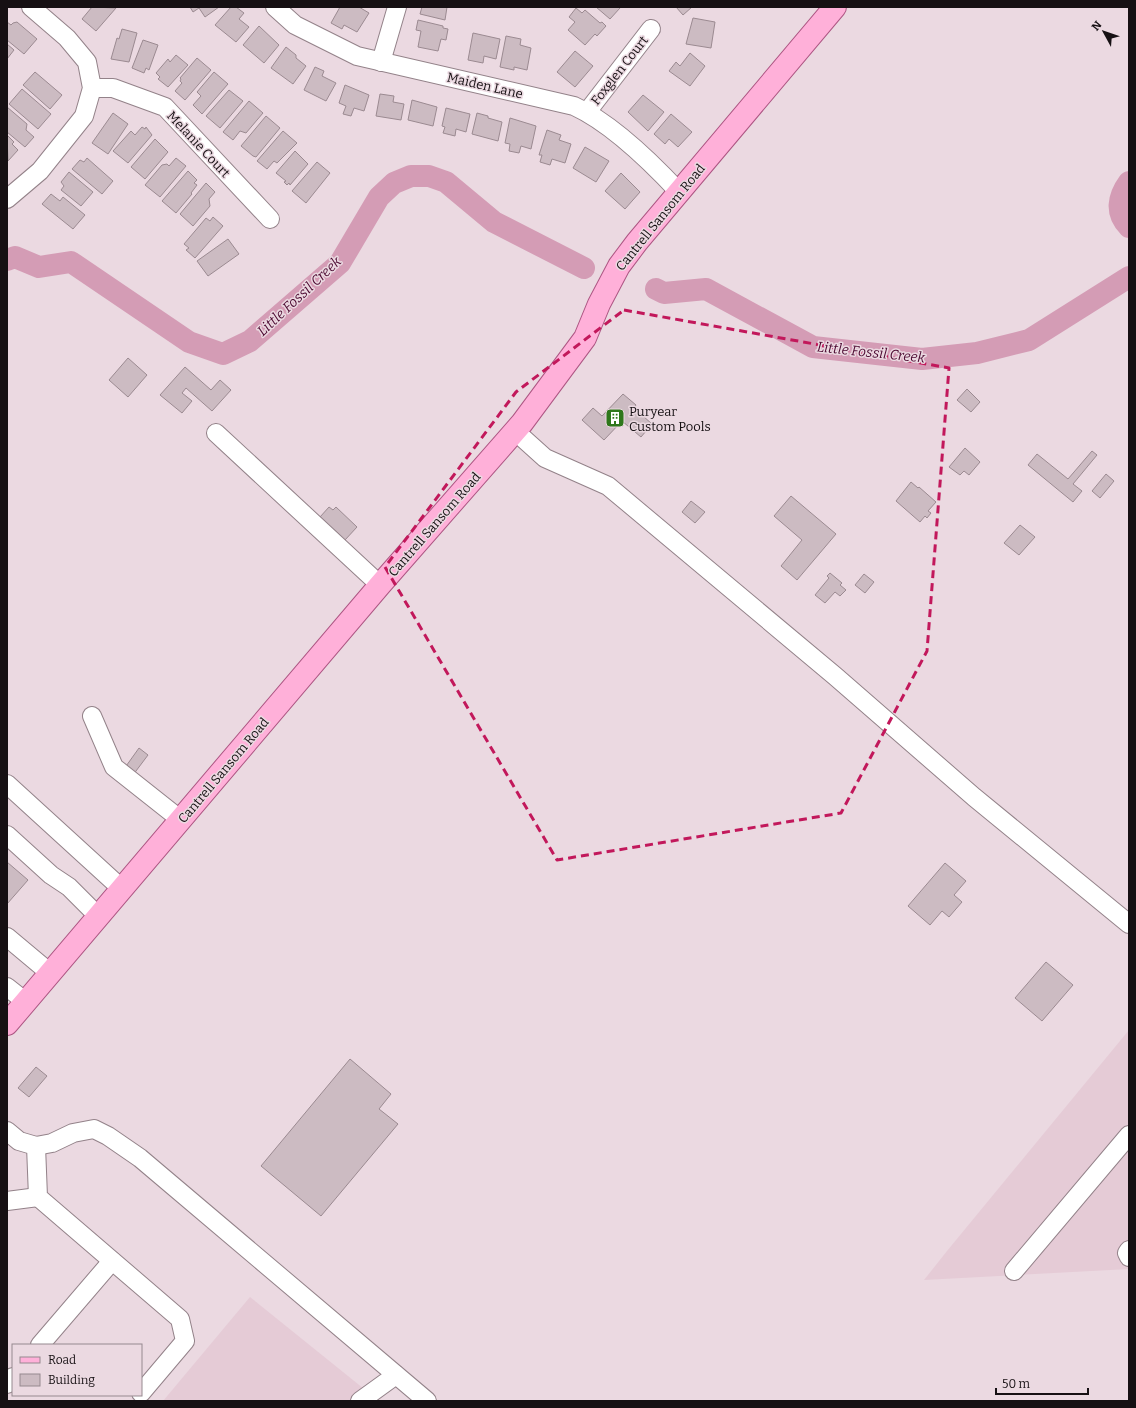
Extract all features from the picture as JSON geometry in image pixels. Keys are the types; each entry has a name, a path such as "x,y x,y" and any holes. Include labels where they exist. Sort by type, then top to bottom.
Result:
{"main road":[{"name":"Cantrell Sansom Road","path":"7,1024 380,586 515,431 585,338 599,304 619,266 679,192 835,7"}],"street":[{"path":"7,198 40,171 84,116 92,88 87,62 67,38 31,7"},
{"name":"Maiden Lane","path":"275,7 295,25 324,41 357,56 574,106 587,112 650,161 679,192"},
{"path":"381,62 397,7"},
{"name":"Foxglen Court","path":"587,112 651,29"},
{"name":"Melanie Court","path":"92,88 114,88 165,107 270,219"},
{"path":"515,431 545,458 608,486 835,676 974,797 1129,924"},
{"path":"216,433 380,586"},
{"path":"92,716 114,768 180,820"},
{"path":"7,784 122,889"},
{"path":"7,835 51,875 69,888 99,917"},
{"path":"7,937 50,973"},
{"path":"7,987 26,1002"},
{"path":"7,1131 19,1142 36,1146 52,1143 73,1133 94,1129 108,1136 140,1158 428,1401"},
{"path":"1014,1271 1129,1135"},
{"path":"36,1146 38,1197 180,1319 185,1341 142,1392"},
{"path":"7,1201 38,1197"},
{"path":"1129,1250 1127,1254 1129,1257"},
{"path":"41,1344 112,1261"},
{"path":"360,1401 396,1375"}],"highlighted area":[{"path":"624,310 949,368 927,651 841,813 557,860 385,567 516,392"}],"shaded area":[{"path":"1129,1030 1129,1269 924,1280 947,1251"},
{"path":"250,1297 379,1401 163,1401"}],"building":[{"path":"92,7 116,8 96,31 82,19"},
{"path":"190,7 219,7 205,17 199,8 193,12"},
{"path":"231,7 236,7 244,13 239,19 249,27 236,42 215,25"},
{"path":"340,7 359,7 369,13 357,32 344,25 342,29 331,23"},
{"path":"422,7 447,7 445,20 420,14"},
{"path":"596,7 618,7 620,8 610,19"},
{"path":"676,7 692,7 683,15"},
{"path":"576,8 582,13 585,10 600,23 602,22 606,26 597,36 595,34 585,45 568,30 575,22 569,17"},
{"path":"693,18 715,22 711,48 686,44"},
{"path":"418,20 443,26 443,28 448,29 446,40 441,39 438,51 418,47 421,31 416,30"},
{"path":"7,22 11,25 17,22 37,39 24,54 7,40"},
{"path":"259,26 279,45 264,63 243,45"},
{"path":"122,29 137,33 129,62 111,59 117,38 119,39"},
{"path":"473,33 500,39 496,59 484,56 483,63 468,60"},
{"path":"506,36 521,39 520,45 531,48 527,70 514,67 514,70 500,67"},
{"path":"143,40 158,45 149,70 146,68 144,73 132,68"},
{"path":"7,44 14,50 7,59"},
{"path":"286,47 306,66 293,84 271,68"},
{"path":"575,51 593,66 575,87 557,72"},
{"path":"690,53 705,66 690,86 669,71 676,62 680,66"},
{"path":"176,55 188,65 168,87 158,79 160,77 156,73 168,59 170,62"},
{"path":"197,58 211,70 185,100 175,91 182,83 180,78"},
{"path":"315,67 324,71 322,76 336,83 326,101 304,90"},
{"path":"35,72 62,95 50,109 23,85"},
{"path":"214,72 228,84 202,114 193,105 201,96 197,92"},
{"path":"345,85 369,95 364,111 354,108 351,116 343,114 346,106 339,103"},
{"path":"22,89 51,114 38,129 9,104"},
{"path":"229,90 243,101 220,128 206,116"},
{"path":"380,94 394,96 393,102 404,104 401,120 376,116"},
{"path":"643,95 664,112 648,131 628,112"},
{"path":"412,100 437,107 433,126 408,120"},
{"path":"249,101 263,113 246,133 240,131 233,140 223,132"},
{"path":"7,107 27,124 26,130 34,137 25,147 7,132"},
{"path":"446,108 470,114 466,132 456,129 455,136 443,133 445,127 442,126"},
{"path":"113,113 128,124 108,154 92,143"},
{"path":"477,113 502,122 498,141 472,134"},
{"path":"671,114 692,132 678,147 669,139 665,144 654,134"},
{"path":"266,116 280,128 256,157 241,146"},
{"path":"510,118 536,126 531,149 521,146 519,153 509,151 510,144 505,143"},
{"path":"142,127 145,129 146,127 152,135 128,163 113,151 131,131 135,135"},
{"path":"547,130 561,135 559,140 571,144 565,163 552,159 550,165 540,162 542,155 539,155"},
{"path":"283,131 297,143 277,163 274,161 267,169 257,161"},
{"path":"7,135 14,142 12,144 18,150 8,161"},
{"path":"155,139 168,152 145,179 131,167"},
{"path":"585,147 609,161 596,182 573,168"},
{"path":"295,151 308,164 290,185 289,183 287,185 284,182 286,181 276,173"},
{"path":"87,158 113,181 102,194 72,169 80,160 84,162"},
{"path":"176,158 186,166 160,197 145,185 162,165 167,164 169,166"},
{"path":"317,162 330,173 306,203 292,191"},
{"path":"188,171 197,180 194,183 197,185 191,193 192,194 176,213 162,201"},
{"path":"69,172 93,192 81,206 61,190 64,186 61,182"},
{"path":"621,173 640,192 625,209 605,191"},
{"path":"206,183 215,192 209,199 210,206 193,226 180,214"},
{"path":"51,194 60,201 63,197 85,215 73,229 42,204"},
{"path":"213,217 223,226 195,258 186,250 189,248 184,244 206,218 210,221"},
{"path":"228,239 239,254 208,276 197,261"},
{"path":"128,358 147,375 128,397 109,380"},
{"path":"185,367 211,390 220,380 231,390 212,411 186,388 182,393 192,401 182,413 160,395"},
{"path":"967,389 980,402 971,412 957,400"},
{"name":"Puryear Custom Pools","path":"623,394 636,405 634,408 652,424 641,437 622,421 604,440 582,420 593,408 602,416"},
{"path":"965,448 980,462 969,475 964,471 960,475 949,467"},
{"path":"1092,451 1097,455 1073,484 1082,491 1073,502 1028,465 1037,454 1068,479"},
{"path":"1106,474 1114,481 1100,498 1092,491"},
{"path":"911,482 936,502 928,511 931,513 927,518 925,516 920,522 896,501"},
{"path":"791,496 836,534 797,580 781,566 802,540 774,516"},
{"path":"691,501 705,512 695,523 682,512"},
{"path":"329,507 333,510 336,507 357,527 345,540 320,517"},
{"path":"1020,525 1035,537 1019,555 1004,543"},
{"path":"830,573 842,583 840,585 846,590 840,596 835,592 825,603 815,595 829,578 827,576"},
{"path":"864,574 874,582 865,593 855,585"},
{"path":"139,748 148,755 133,775 124,769"},
{"path":"7,862 28,880 7,904"},
{"path":"945,863 966,881 954,895 962,902 949,917 942,911 930,925 908,906"},
{"path":"1046,962 1073,985 1042,1021 1015,998"},
{"path":"350,1059 391,1094 379,1109 398,1124 321,1216 261,1166"},
{"path":"36,1067 47,1076 29,1097 18,1088"}],"waterway":[{"name":"Little Fossil Creek","path":"7,260 15,257 39,267 71,262 189,342 223,354 250,341 340,263 379,197 394,183 411,176 429,176 446,182 494,222 584,268"},
{"name":"Little Fossil Creek","path":"1129,182 1120,199 1120,211 1129,227"},
{"name":"Little Fossil Creek","path":"656,289 664,293 706,289 813,347 922,359 977,353 1029,340 1129,277"}],"place":[{"name":"Puryear Custom Pools","path":"615,418"}]}
